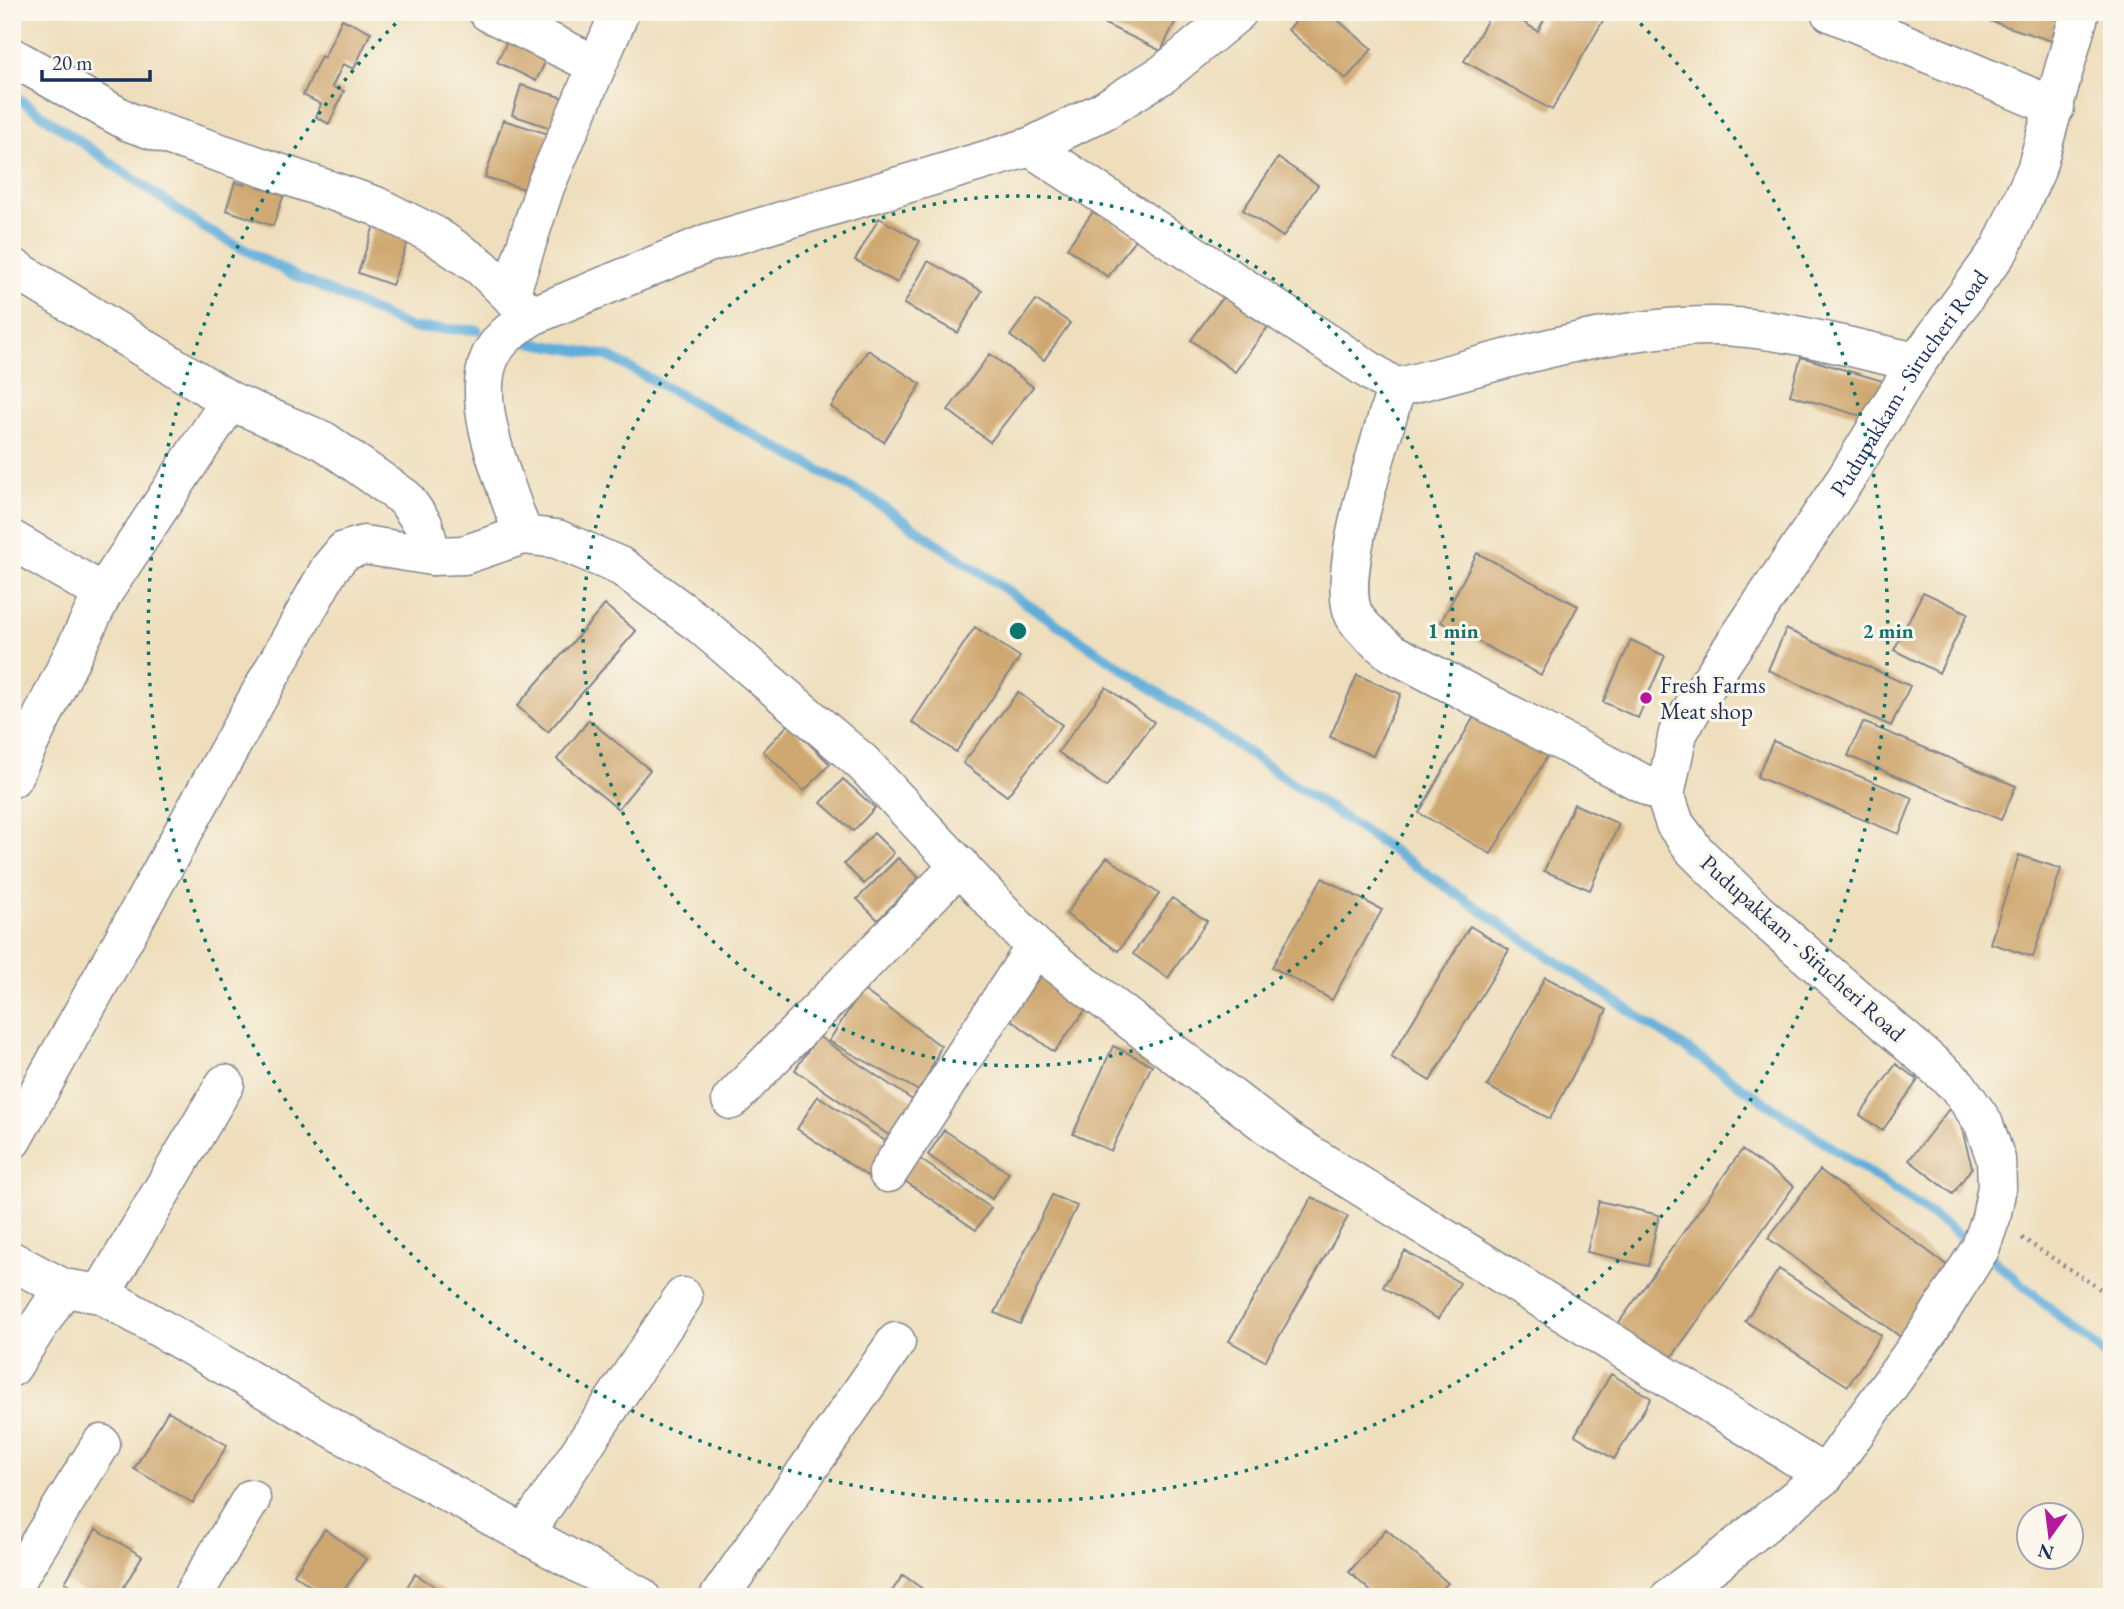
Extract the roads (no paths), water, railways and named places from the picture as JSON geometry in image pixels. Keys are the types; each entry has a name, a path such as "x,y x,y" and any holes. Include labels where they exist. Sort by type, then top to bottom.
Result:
{"street":[{"path":"488,12 596,65"},
{"path":"523,535 485,418 482,387 490,357 508,332 521,306 545,187 620,12"},
{"path":"521,306 708,243 1030,147 1103,111 1163,74 1238,12"},
{"path":"1830,12 2054,107"},
{"name":"Pudupakkam - Sirucheri Road","path":"1670,1597 1825,1475 1963,1278 1980,1249 1991,1217 1997,1187 1996,1159 1983,1122 1957,1085 1758,913 1695,851 1675,824 1665,795 1678,733 1703,691 1847,477 1917,362 2000,249 2036,170 2080,12"},
{"path":"12,57 129,122 376,206 434,235 481,267 521,306"},
{"path":"1030,147 1396,388 1601,337 1715,326 1772,331 1917,362"},
{"path":"12,267 230,401 324,441 405,498 423,524 432,556"},
{"path":"1396,388 1350,562 1349,600 1354,616 1392,653 1665,795"},
{"path":"15,764 103,593 230,401"},
{"path":"12,1140 330,568 344,551 364,545 432,556 464,555 523,535 557,539 622,567 701,625 863,763 1035,947 1288,1141 1825,1475"},
{"path":"12,540 103,593"},
{"path":"731,1100 960,865"},
{"path":"888,1173 1035,947"},
{"path":"101,1294 225,1084"},
{"path":"12,1261 63,1288 101,1294 379,1455 640,1597"},
{"path":"12,1367 63,1288"},
{"path":"525,1534 683,1297"},
{"path":"719,1597 896,1342"},
{"path":"12,1587 101,1444"},
{"path":"192,1597 251,1499"}],"waterway":[{"path":"12,94 204,228 289,273 411,328 477,330"},
{"path":"517,340 608,356 867,496 1965,1239"},
{"path":"1991,1258 2112,1361"}],"place":[{"name":"Fresh Farms Meat shop","path":"1646,698"}]}
